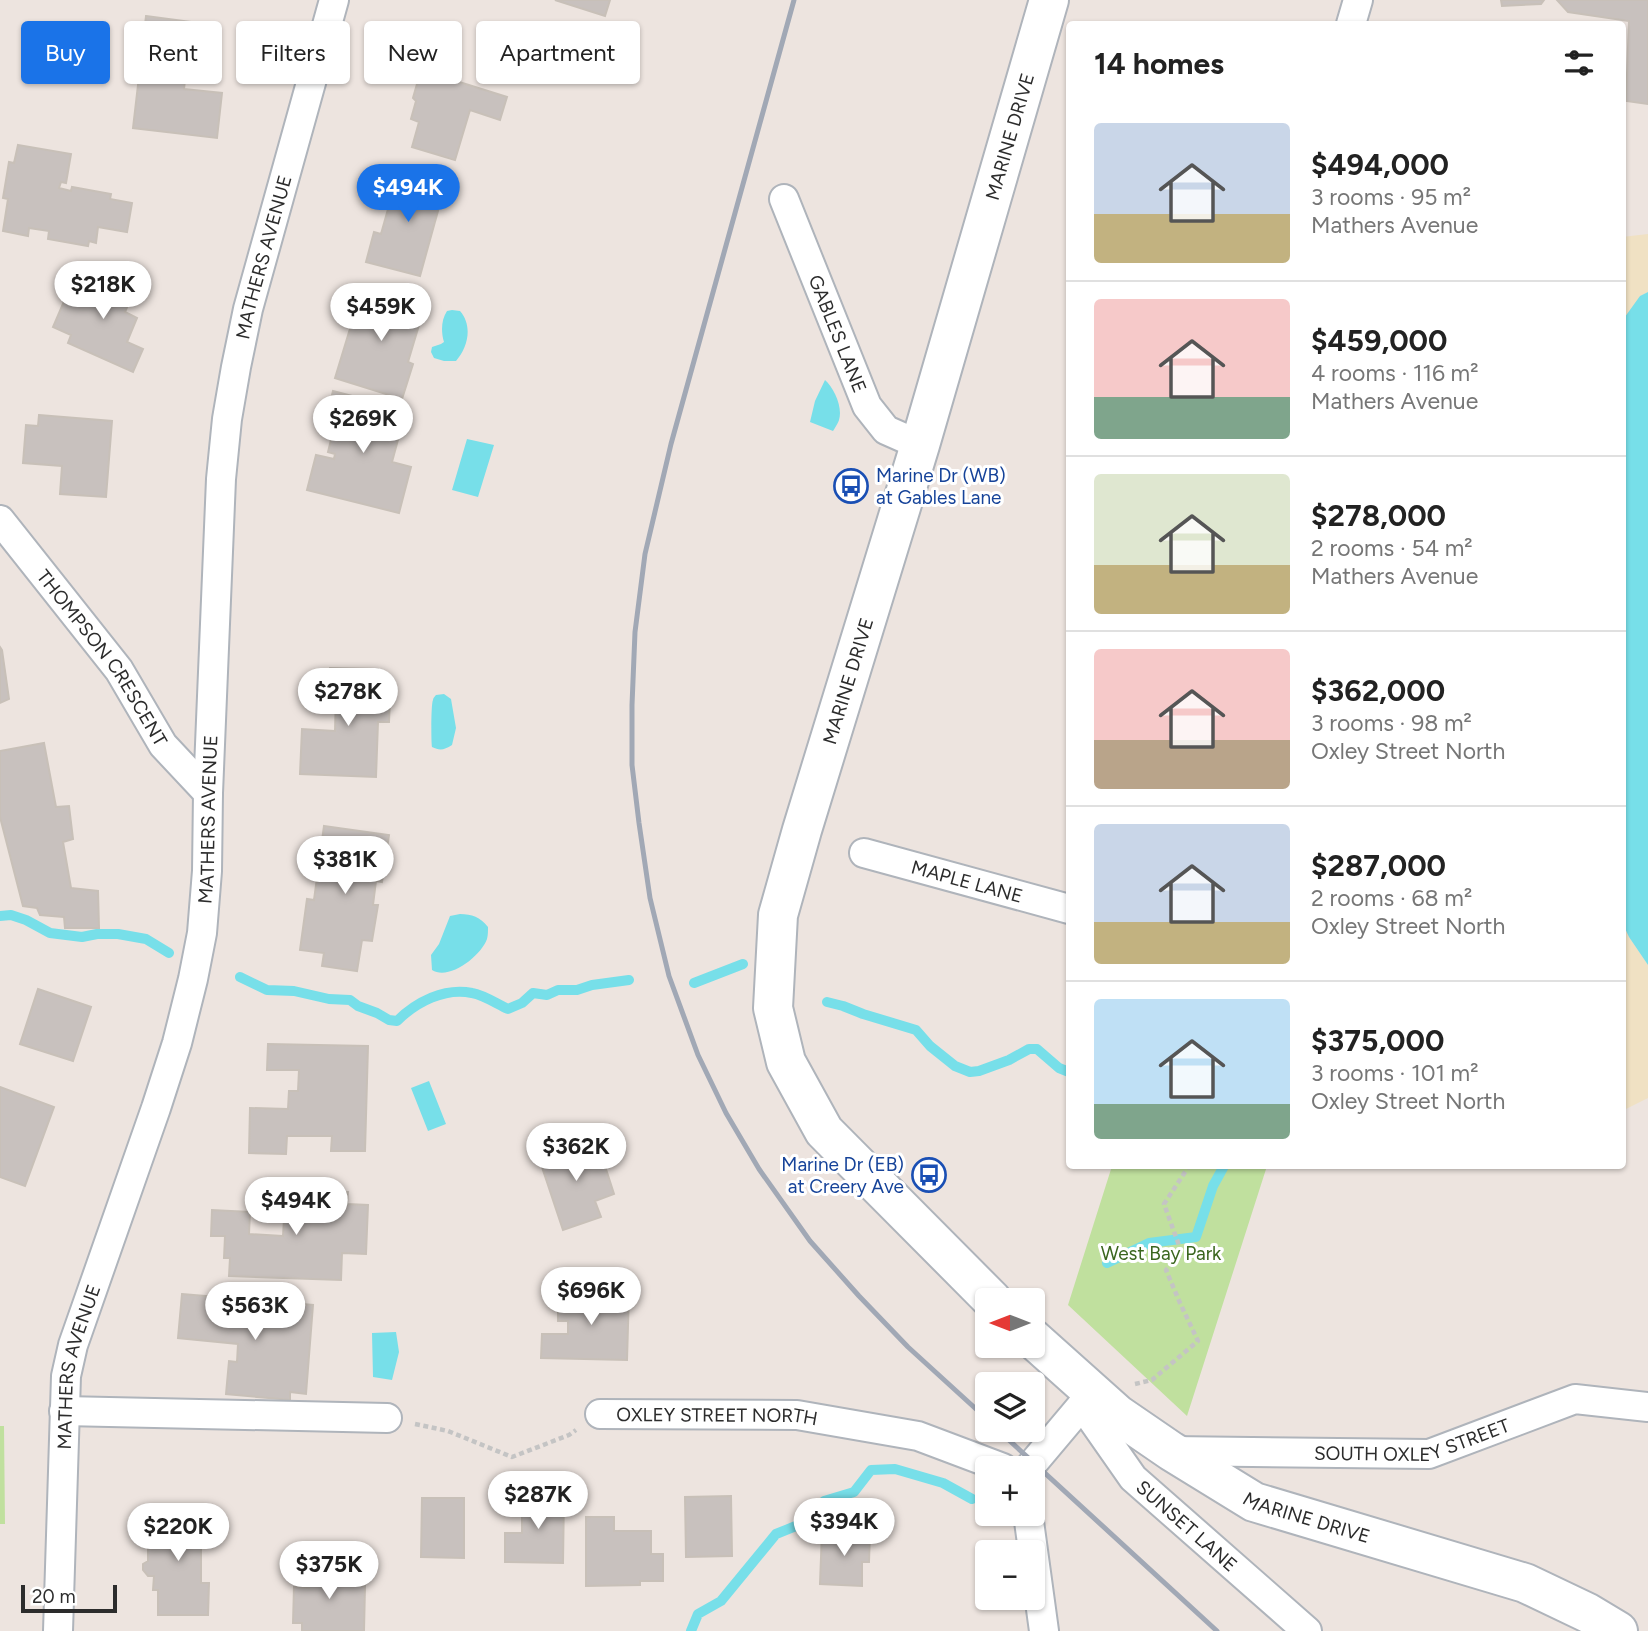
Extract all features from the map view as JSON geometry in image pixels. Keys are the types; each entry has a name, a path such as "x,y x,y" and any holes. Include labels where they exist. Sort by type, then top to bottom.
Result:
{"main road":[{"name":"MARINE DRIVE","path":"980,1288 824,1131 786,1062 773,1008 778,915 920,445 1049,0"},
{"name":"MARINE DRIVE","path":"1045,1352 1086,1398 1254,1502 1524,1583 1588,1613 1618,1631"}],"street":[{"name":"MATHERS AVENUE","path":"58,1631 66,1376 73,1345 177,1043 202,933 207,871 220,503 227,419 248,309 334,0"},
{"path":"1352,21 1358,0"},
{"name":"GABLES LANE","path":"784,199 867,406 886,430 920,445"},
{"name":"THOMPSON CRESCENT","path":"0,520 119,670 163,745 208,793"},
{"name":"MAPLE LANE","path":"864,853 1066,908"},
{"path":"1039,1456 1086,1398"},
{"name":"SUNSET LANE","path":"1086,1398 1133,1478 1307,1631"},
{"name":"SOUTH OXLEY STREET","path":"1171,1451 1429,1454 1574,1399 1648,1407"},
{"path":"64,1411 387,1418"},
{"name":"OXLEY STREET NORTH","path":"600,1414 797,1415 918,1436 975,1457"},
{"path":"1029,1526 1044,1631"}],"path":[{"path":"1143,1383 1153,1380 1198,1341 1166,1270 1179,1257 1180,1248 1164,1204 1187,1169"},
{"name":"OXLEY STREET NORTH","path":"387,1418 448,1431 512,1457 569,1435 600,1414"}],"green space":[{"name":"West Bay Park","path":"1111,1169 1266,1169 1187,1416 1068,1305"},
{"path":"0,1426 4,1426 5,1524 0,1524"}],"sand":[{"path":"1648,234 1648,292 1640,296 1626,326 1626,237"},
{"path":"1626,931 1648,965 1648,1098 1626,1109"}],"water":[{"path":"1648,292 1648,965 1626,931 1626,315 1640,296"},
{"path":"447,311 460,311 467,323 466,343 456,361 444,361 434,358 431,352 432,347 444,342 444,318"},
{"path":"825,380 832,388 840,409 839,421 833,431 810,422 815,401"},
{"path":"467,439 494,445 478,497 452,490"},
{"path":"444,694 451,699 456,728 452,745 440,749 432,747 432,708 435,696"},
{"path":"460,914 476,917 485,924 488,927 487,939 478,953 464,965 439,973 432,970 431,955 439,944 450,916"},
{"path":"429,1081 446,1124 428,1131 411,1088"},
{"path":"396,1332 399,1352 392,1380 373,1377 372,1333"}],"building":[{"path":"555,0 610,0 605,16"},
{"path":"1501,0 1544,0 1541,4 1502,6"},
{"path":"1557,0 1648,0 1648,104 1626,101 1629,21 1568,12"},
{"path":"146,16 184,21 145,21"},
{"path":"462,83 507,97 500,120 470,110 455,160 412,147 419,122 411,119 416,101 413,98 417,84"},
{"path":"138,84 185,84 184,89 222,93 217,138 133,128"},
{"path":"18,145 71,154 66,183 61,182 59,188 71,191 72,187 111,194 110,199 132,203 127,232 98,227 96,243 89,241 88,246 48,239 49,231 29,228 28,236 3,231 8,199 3,198 9,162 14,163"},
{"path":"399,170 446,182 420,276 366,262 374,232 381,234"},
{"path":"102,269 137,284 125,312 137,318 127,342 143,349 133,372 68,343 71,335 53,327 68,292 87,301"},
{"path":"363,286 425,305 408,362 413,364 402,399 335,378"},
{"path":"333,391 406,410 392,462 411,467 399,513 307,490 316,455 334,459 335,454 328,452 333,432 343,435 344,427 325,422"},
{"path":"39,415 112,421 106,497 60,494 62,466 23,463 26,425 38,426"},
{"path":"0,647 9,699 0,703"},
{"path":"330,668 378,669 377,699 390,699 389,722 378,722 376,777 300,774 302,729 335,731 336,694 329,694"},
{"path":"44,743 56,807 69,806 73,839 63,842 71,888 98,891 99,928 65,928 64,917 40,915 37,908 23,906 0,817 0,751"},
{"path":"324,826 389,835 382,882 376,881 373,905 378,905 372,941 362,940 357,971 322,966 324,953 300,950 307,899 314,900"},
{"path":"38,989 91,1007 73,1061 20,1044"},
{"path":"268,1044 368,1046 365,1151 331,1151 332,1136 287,1136 286,1154 249,1153 250,1108 288,1109 289,1091 298,1091 299,1070 267,1070"},
{"path":"0,1087 54,1107 25,1186 0,1177"},
{"path":"573,1143 577,1154 601,1146 614,1194 595,1201 601,1217 563,1230 538,1155"},
{"path":"277,1190 348,1192 347,1204 368,1205 366,1254 342,1253 341,1280 229,1276 230,1258 224,1258 225,1236 211,1236 212,1210 250,1212 249,1234 283,1236 284,1219 276,1219"},
{"path":"568,1290 629,1292 627,1360 541,1358 542,1334 568,1334 568,1321 558,1321 558,1302"},
{"path":"182,1294 313,1305 306,1394 290,1392 290,1400 226,1394 229,1361 237,1362 238,1344 178,1338"},
{"path":"522,1494 564,1495 563,1563 505,1562 505,1533 522,1533"},
{"path":"731,1496 732,1556 686,1557 685,1497"},
{"path":"422,1498 464,1498 464,1558 421,1557"},
{"path":"159,1507 197,1507 197,1532 201,1532 201,1583 209,1583 208,1615 158,1615 158,1590 153,1590 154,1576 148,1576 143,1570 143,1564 148,1561 148,1544 154,1545 154,1519 159,1519"},
{"path":"586,1517 614,1517 614,1531 651,1531 651,1554 663,1554 663,1581 640,1581 640,1585 586,1586"},
{"path":"822,1531 870,1533 869,1562 862,1562 862,1586 820,1584"},
{"path":"310,1559 339,1560 337,1585 365,1586 364,1631 302,1631 302,1623 293,1623 294,1587 309,1588"}],"waterway":[{"path":"0,916 11,915 26,920 50,933 82,937 118,934 146,939 169,953"},
{"path":"694,983 743,964"},
{"path":"240,977 267,990 294,991 329,999 350,1000 389,1020 397,1021 422,1002 452,992 477,994 508,1009 522,1003 533,993 547,995 558,990 577,990 629,980"},
{"path":"827,1002 916,1030 930,1046 955,1066 970,1072 1009,1060 1029,1049 1037,1049 1066,1071"},
{"path":"1107,1263 1149,1243 1196,1237 1213,1186 1222,1169"},
{"path":"691,1631 698,1614 721,1601 776,1534 808,1521 824,1501 854,1492 871,1470 895,1469 943,1483 972,1499"}],"railway":[{"path":"794,0 671,444 645,554 635,632 632,705 632,765 639,823 650,898 669,976 698,1055 726,1113 759,1169 810,1241 908,1347 975,1408"},
{"path":"1011,1442 1217,1631"}],"place":[{"name":"Marine Dr (WB) at Gables Lane","path":"851,486"},
{"name":"Marine Dr (EB) at Creery Ave","path":"929,1175"}]}
